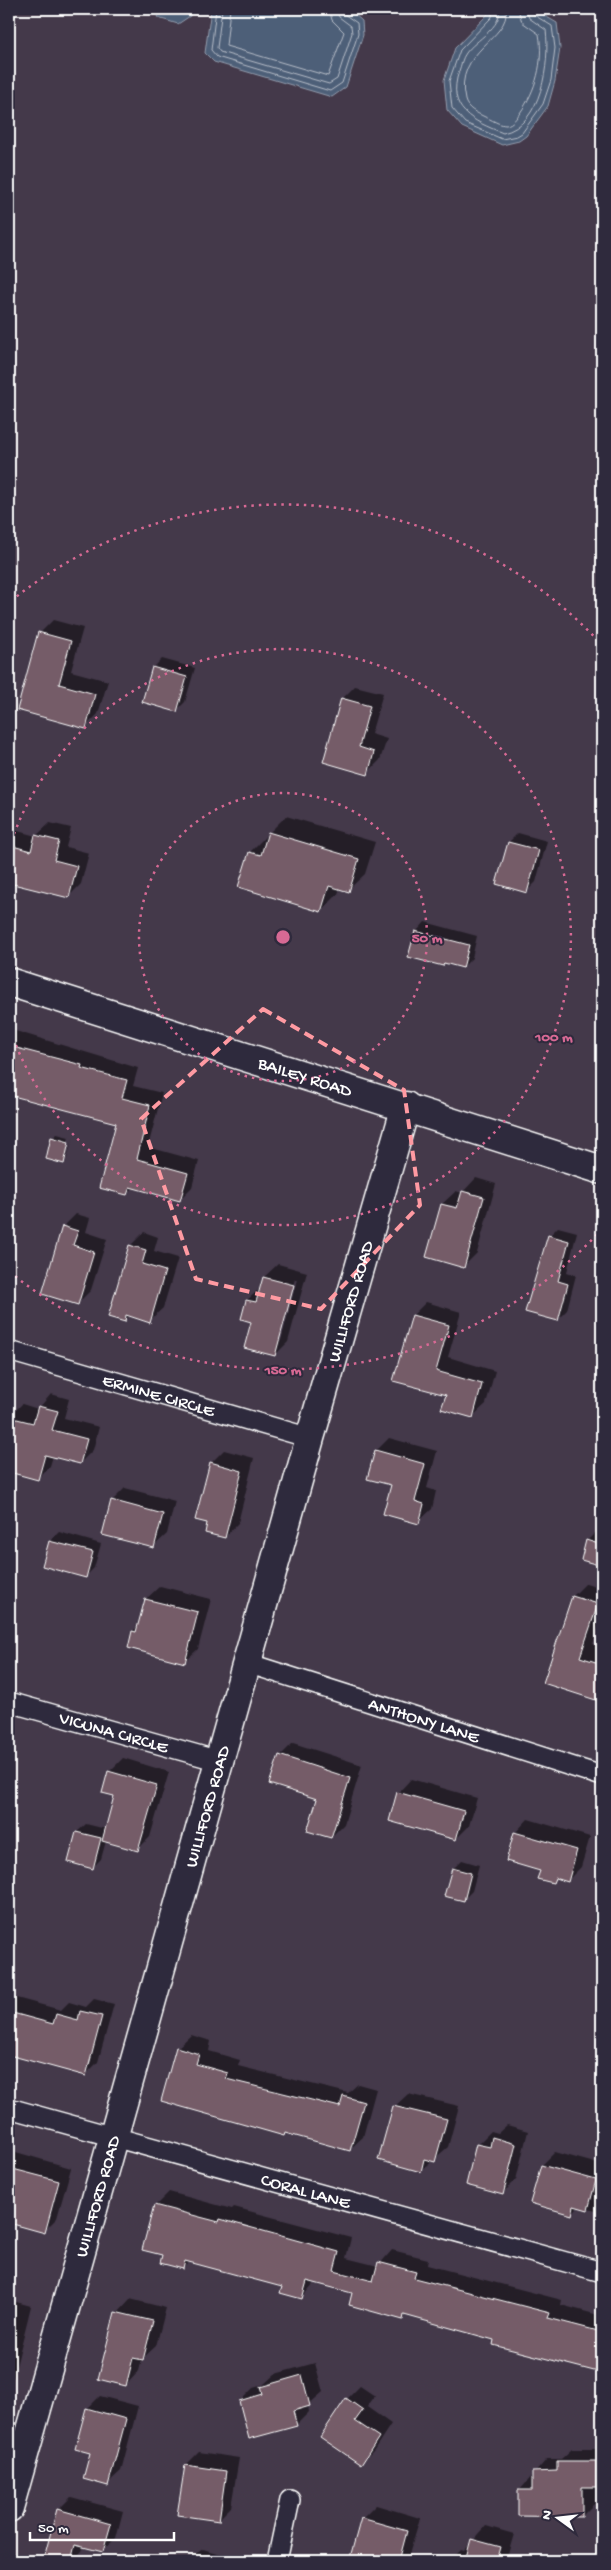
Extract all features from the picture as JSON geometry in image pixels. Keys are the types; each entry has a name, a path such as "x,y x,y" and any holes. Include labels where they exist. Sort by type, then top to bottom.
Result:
{"street":[{"name":"BAILEY ROAD","path":"9,982 406,1106 602,1170"},
{"name":"WILLIFORD ROAD","path":"9,2508 15,2463 113,2136 406,1106"},
{"name":"ERMINE CIRCLE","path":"9,1350 310,1438"},
{"name":"ANTHONY LANE","path":"247,1663 602,1776"},
{"name":"VICUNA CIRCLE","path":"9,1702 219,1761"},
{"name":"CORAL LANE","path":"9,2108 602,2272"},
{"path":"277,2561 290,2500"}],"highlighted area":[{"path":"263,1009 404,1090 420,1205 321,1309 196,1279 141,1119"}],"water":[{"path":"154,9 193,9 190,16 178,24 158,18"},
{"path":"211,9 341,9 352,12 362,21 363,35 346,87 332,97 214,62 205,53"},
{"path":"487,9 533,9 557,23 560,48 555,81 548,106 526,136 519,141 502,145 462,127 447,110 444,80 455,48 488,14"}],"building":[{"path":"38,632 71,641 59,684 95,694 86,729 17,710"},
{"path":"152,667 187,677 177,712 142,702"},
{"path":"341,698 370,706 359,747 374,752 368,775 323,762"},
{"path":"268,832 359,859 349,892 329,886 321,912 238,887 249,852 261,855"},
{"path":"35,835 59,841 54,860 77,866 69,898 9,883 9,845 31,851"},
{"path":"508,842 539,850 527,893 496,884"},
{"path":"415,931 469,945 463,968 444,963 443,966 408,957"},
{"path":"9,1046 82,1065 81,1068 127,1080 122,1098 150,1105 137,1159 188,1173 180,1201 130,1187 127,1195 99,1188 116,1123 9,1095"},
{"path":"51,1137 69,1142 64,1164 46,1159"},
{"path":"462,1191 484,1197 464,1268 426,1257 441,1204 457,1208"},
{"path":"62,1226 78,1231 73,1245 94,1252 78,1305 42,1294"},
{"path":"548,1235 569,1241 558,1281 568,1284 558,1321 525,1312"},
{"path":"129,1245 146,1250 142,1264 165,1271 150,1323 126,1315 125,1322 108,1317"},
{"path":"263,1277 294,1285 275,1356 244,1348 251,1322 241,1319 246,1300 256,1302"},
{"path":"412,1315 449,1325 436,1371 482,1384 473,1418 441,1409 446,1395 393,1381"},
{"path":"38,1406 58,1411 52,1430 87,1439 80,1464 45,1455 38,1480 9,1472 9,1417 33,1423"},
{"path":"375,1450 425,1464 415,1501 424,1504 419,1524 383,1514 391,1485 367,1479"},
{"path":"210,1462 242,1471 225,1538 205,1533 207,1523 195,1520"},
{"path":"111,1500 163,1514 154,1548 102,1535"},
{"path":"586,1540 602,1545 602,1566 581,1560"},
{"path":"49,1541 93,1552 86,1578 42,1566"},
{"path":"572,1596 598,1604 580,1657 602,1664 602,1702 543,1683"},
{"path":"145,1599 198,1612 185,1663 128,1648 132,1631 136,1632"},
{"path":"279,1755 350,1778 331,1838 307,1831 317,1799 269,1784"},
{"path":"108,1771 157,1785 138,1851 102,1841 114,1796 102,1793"},
{"path":"397,1792 464,1811 456,1840 389,1821"},
{"path":"76,1832 101,1838 93,1869 68,1862"},
{"path":"514,1832 577,1850 568,1882 555,1878 553,1883 537,1879 540,1871 506,1861"},
{"path":"452,1868 471,1873 464,1901 444,1896"},
{"path":"80,2011 102,2016 86,2076 9,2055 9,2012 53,2024 56,2014 78,2020"},
{"path":"176,2047 199,2054 196,2064 228,2073 226,2079 340,2107 343,2096 364,2102 350,2151 285,2133 284,2136 161,2101"},
{"path":"393,2106 447,2119 435,2162 424,2159 421,2172 378,2160"},
{"path":"492,2137 516,2144 503,2195 466,2185 476,2144 490,2147"},
{"path":"541,2165 596,2180 588,2210 574,2206 572,2215 530,2203"},
{"path":"9,2168 59,2181 45,2233 9,2223"},
{"path":"154,2205 219,2222 220,2219 339,2252 334,2271 373,2281 378,2262 416,2272 414,2278 550,2313 548,2318 602,2332 602,2373 493,2345 494,2340 404,2315 403,2320 349,2305 352,2293 307,2281 302,2299 280,2293 282,2287 185,2261 183,2269 160,2263 162,2255 142,2250"},
{"path":"115,2312 153,2321 143,2360 133,2358 126,2386 98,2379"},
{"path":"302,2375 310,2406 293,2411 297,2426 249,2439 239,2401 262,2394 260,2387"},
{"path":"346,2398 363,2410 355,2421 379,2437 361,2465 320,2437"},
{"path":"86,2408 126,2419 108,2486 83,2479 90,2453 75,2449"},
{"path":"557,2461 596,2461 596,2487 582,2487 582,2517 518,2516 518,2490 532,2490 532,2472 557,2471"},
{"path":"185,2465 226,2471 219,2521 177,2515"},
{"path":"57,2509 111,2524 103,2552 75,2545 71,2561 44,2558"},
{"path":"361,2518 407,2531 399,2561 349,2561"},
{"path":"471,2539 501,2547 497,2561 465,2561"}]}
